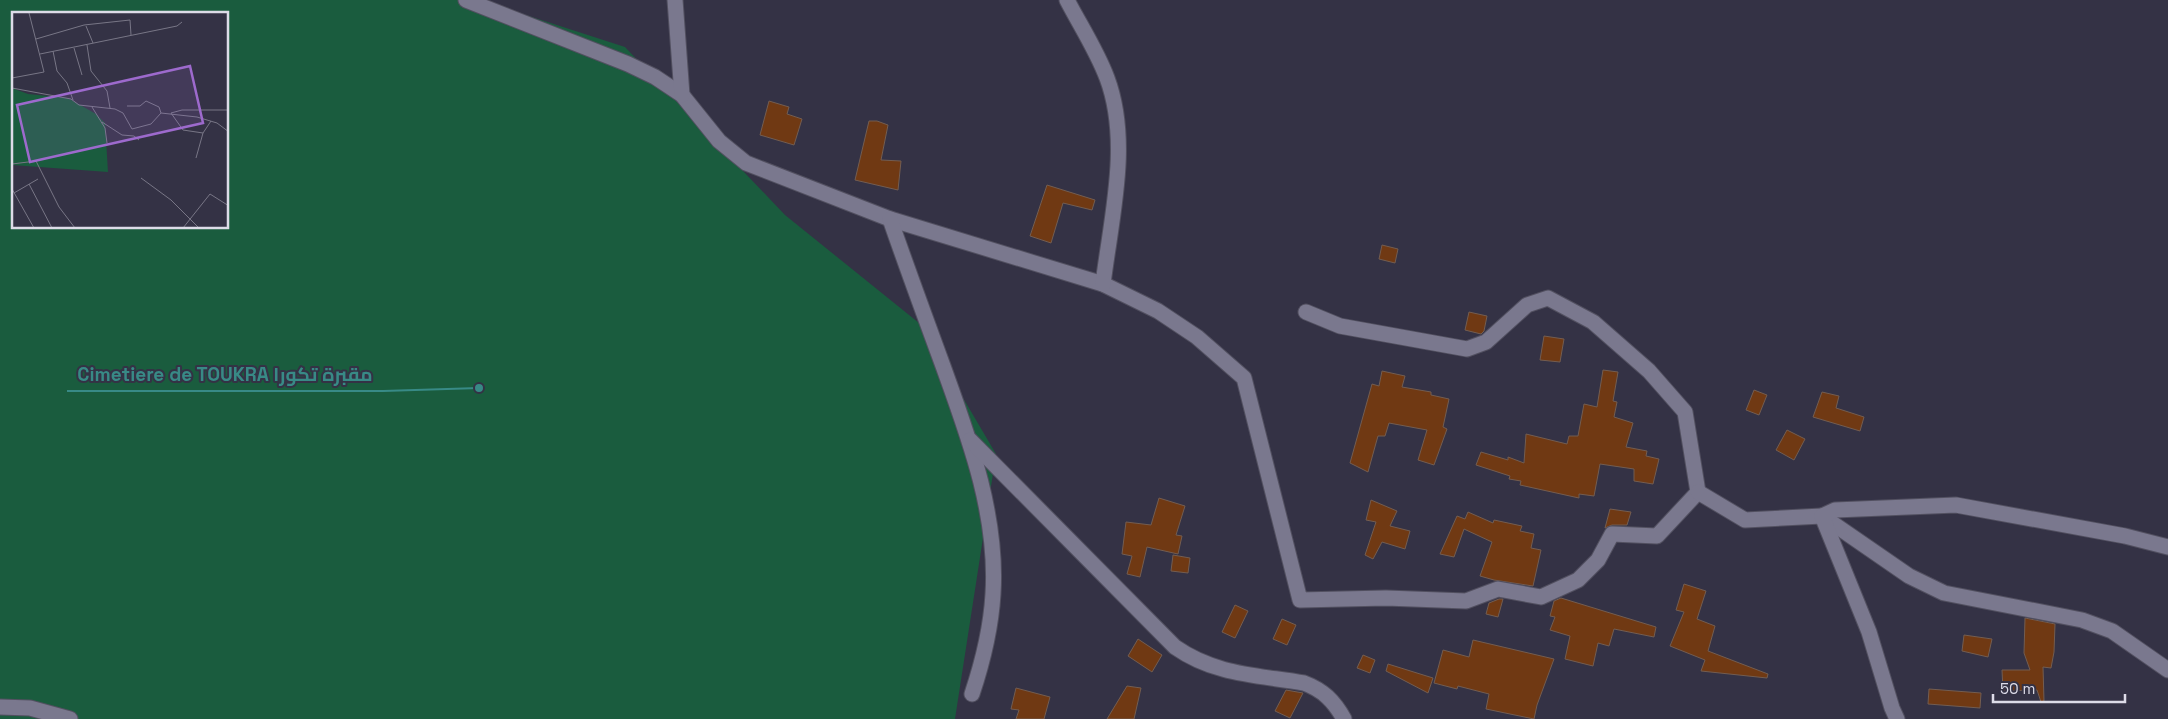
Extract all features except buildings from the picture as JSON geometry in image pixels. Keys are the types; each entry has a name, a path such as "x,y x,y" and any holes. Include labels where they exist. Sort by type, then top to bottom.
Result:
{"street":[{"path":"466,0 628,64 655,77 682,94 719,141 746,163 890,219 1103,284 1158,311 1197,337 1244,378 1300,600 1386,598 1466,601 1498,589 1541,597 1578,580 1598,560 1612,534 1657,536 1698,492"},
{"path":"675,0 682,94"},
{"path":"1066,0 1107,78 1117,122 1118,168 1103,284"},
{"path":"890,219 970,440 987,516 993,567 991,619 983,661 972,694"},
{"path":"1306,312 1340,326 1467,348 1486,342 1527,304 1548,298 1593,322 1649,371 1685,412 1698,492 1745,520 1822,516 1835,510 1956,505 2125,536 2168,547"},
{"path":"970,440 1175,647 1189,656 1218,669 1304,683 1317,688 1337,706 1344,719"},
{"path":"1822,516 1910,576 1944,592 2082,620 2112,632 2168,670"},
{"path":"1822,516 1869,632 1897,719"},
{"path":"0,707 30,708 70,719"}],"green space":[{"path":"0,0 479,0 625,47 785,215 919,323 996,454 955,719 0,719"}],"place":[{"name":"Cimetiere de TOUKRA مقبرة تكورا","path":"479,388"}]}
